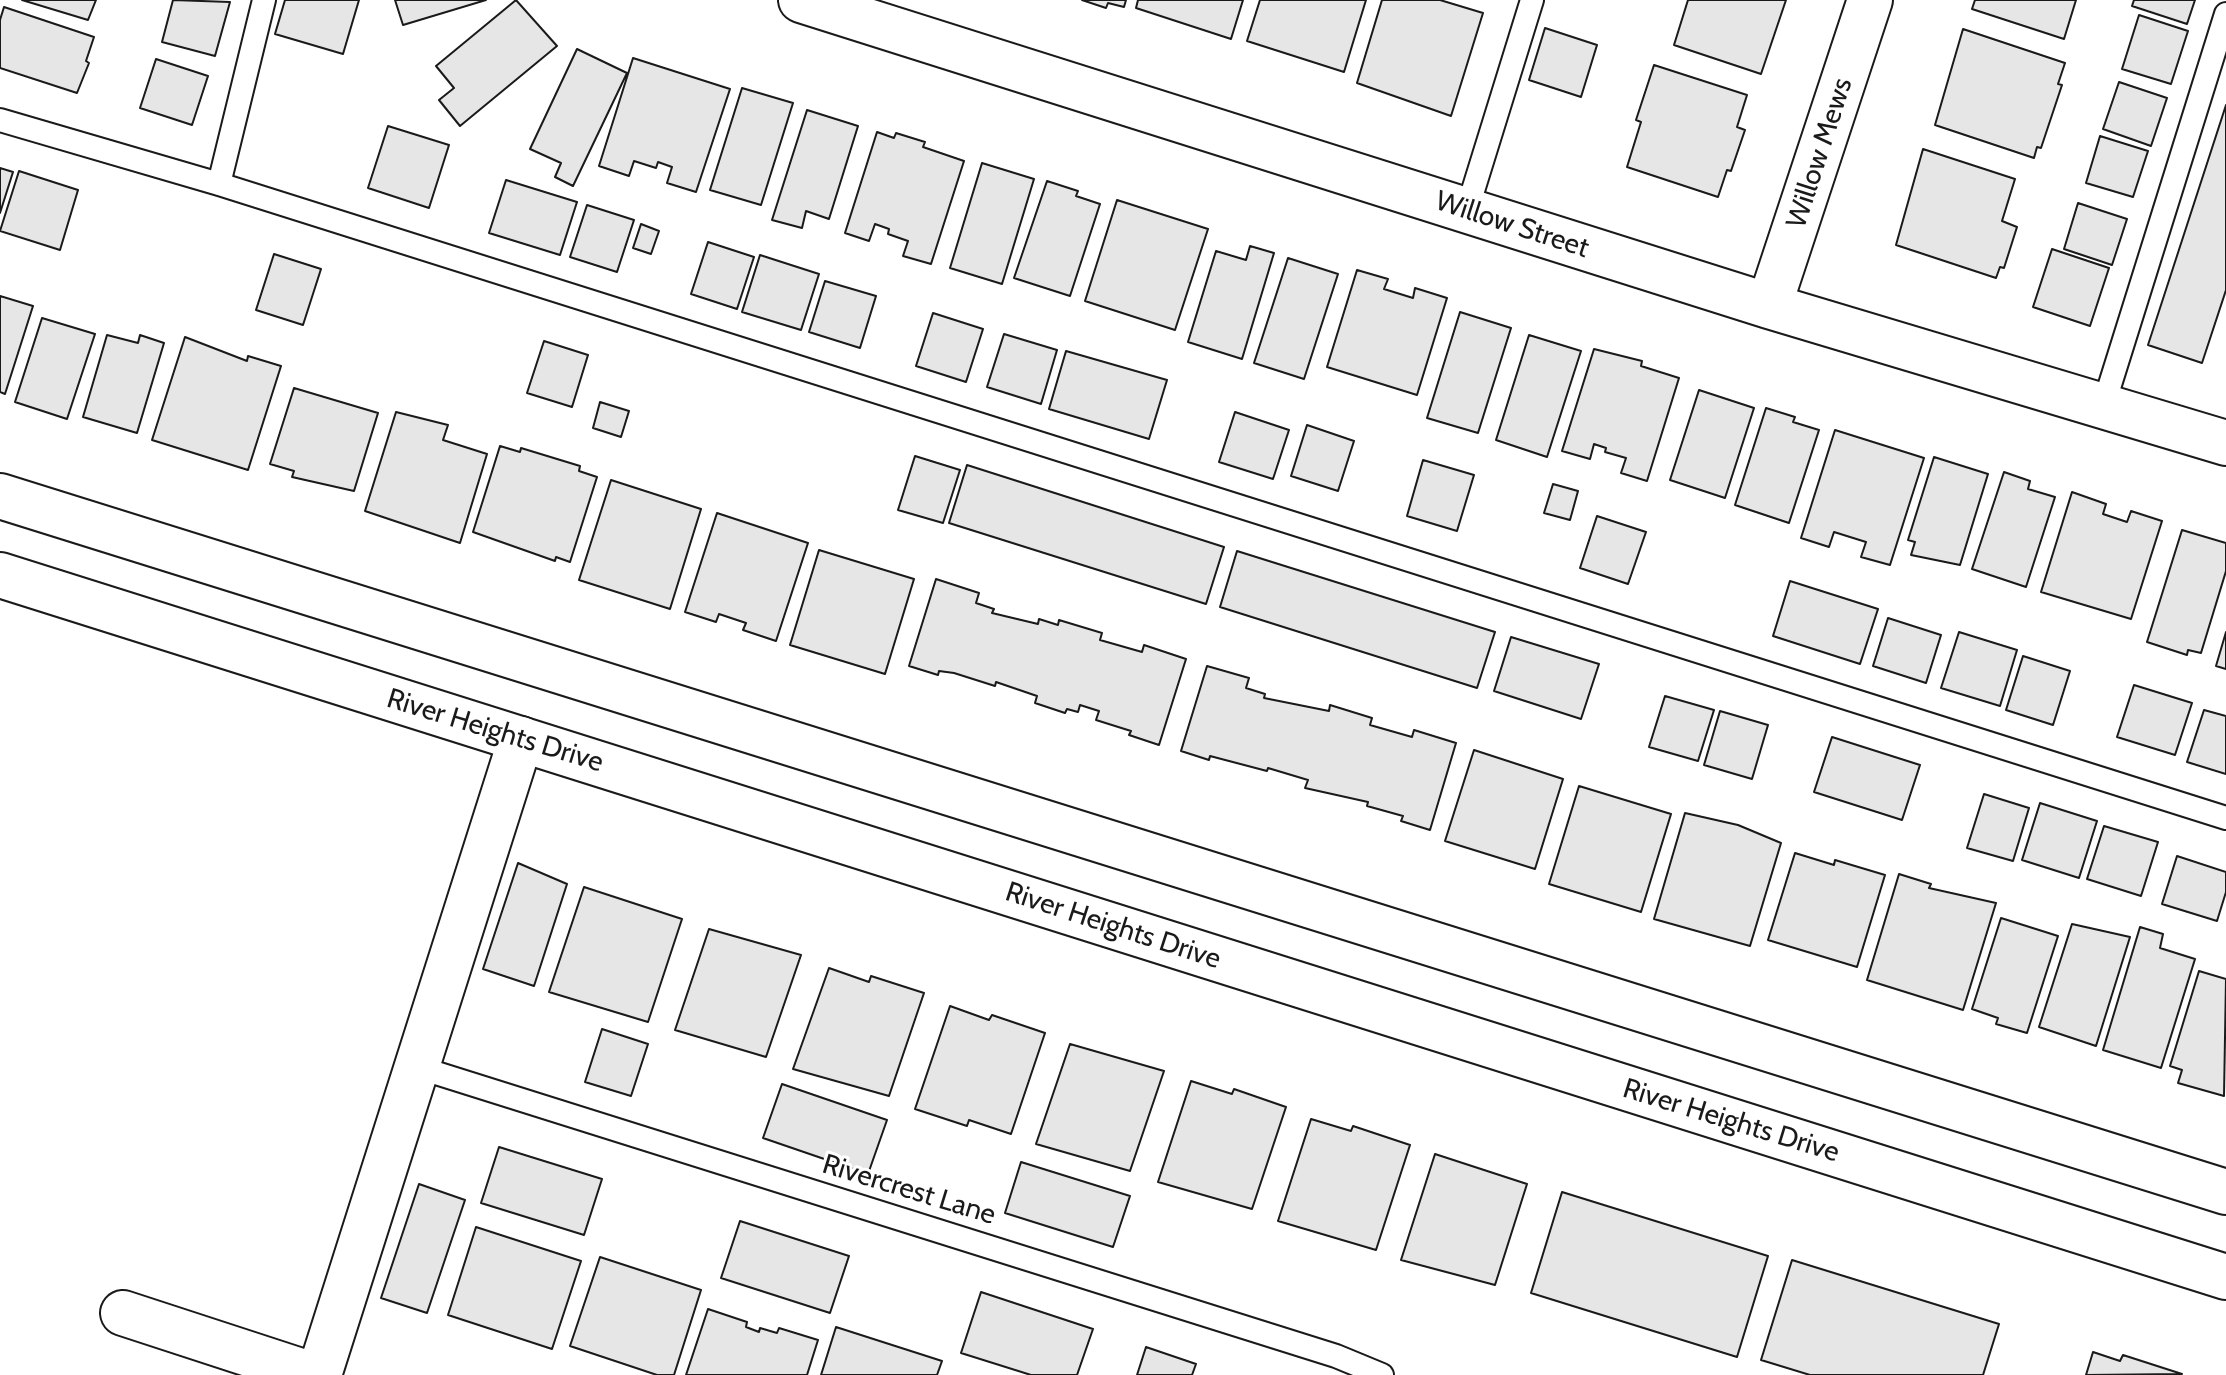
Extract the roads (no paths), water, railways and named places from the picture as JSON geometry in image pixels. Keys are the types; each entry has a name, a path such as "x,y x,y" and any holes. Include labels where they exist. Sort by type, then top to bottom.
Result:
{"street":[{"name":"Willow Street","path":"801,0 1769,306 2226,443"},
{"name":"Willow Mews","path":"1769,306 1870,0"},
{"path":"0,496 2226,1192"},
{"name":"River Heights Drive","path":"0,575 2226,1277"},
{"path":"319,1375 521,739"},
{"path":"123,1313 313,1375"}],"lane":[{"path":"219,184 264,0"},
{"path":"1467,210 1532,0"},
{"path":"2103,407 2226,14"},
{"path":"0,120 219,184 2226,818"},
{"name":"Rivercrest Lane","path":"417,1067 1336,1356 1382,1375"}]}
